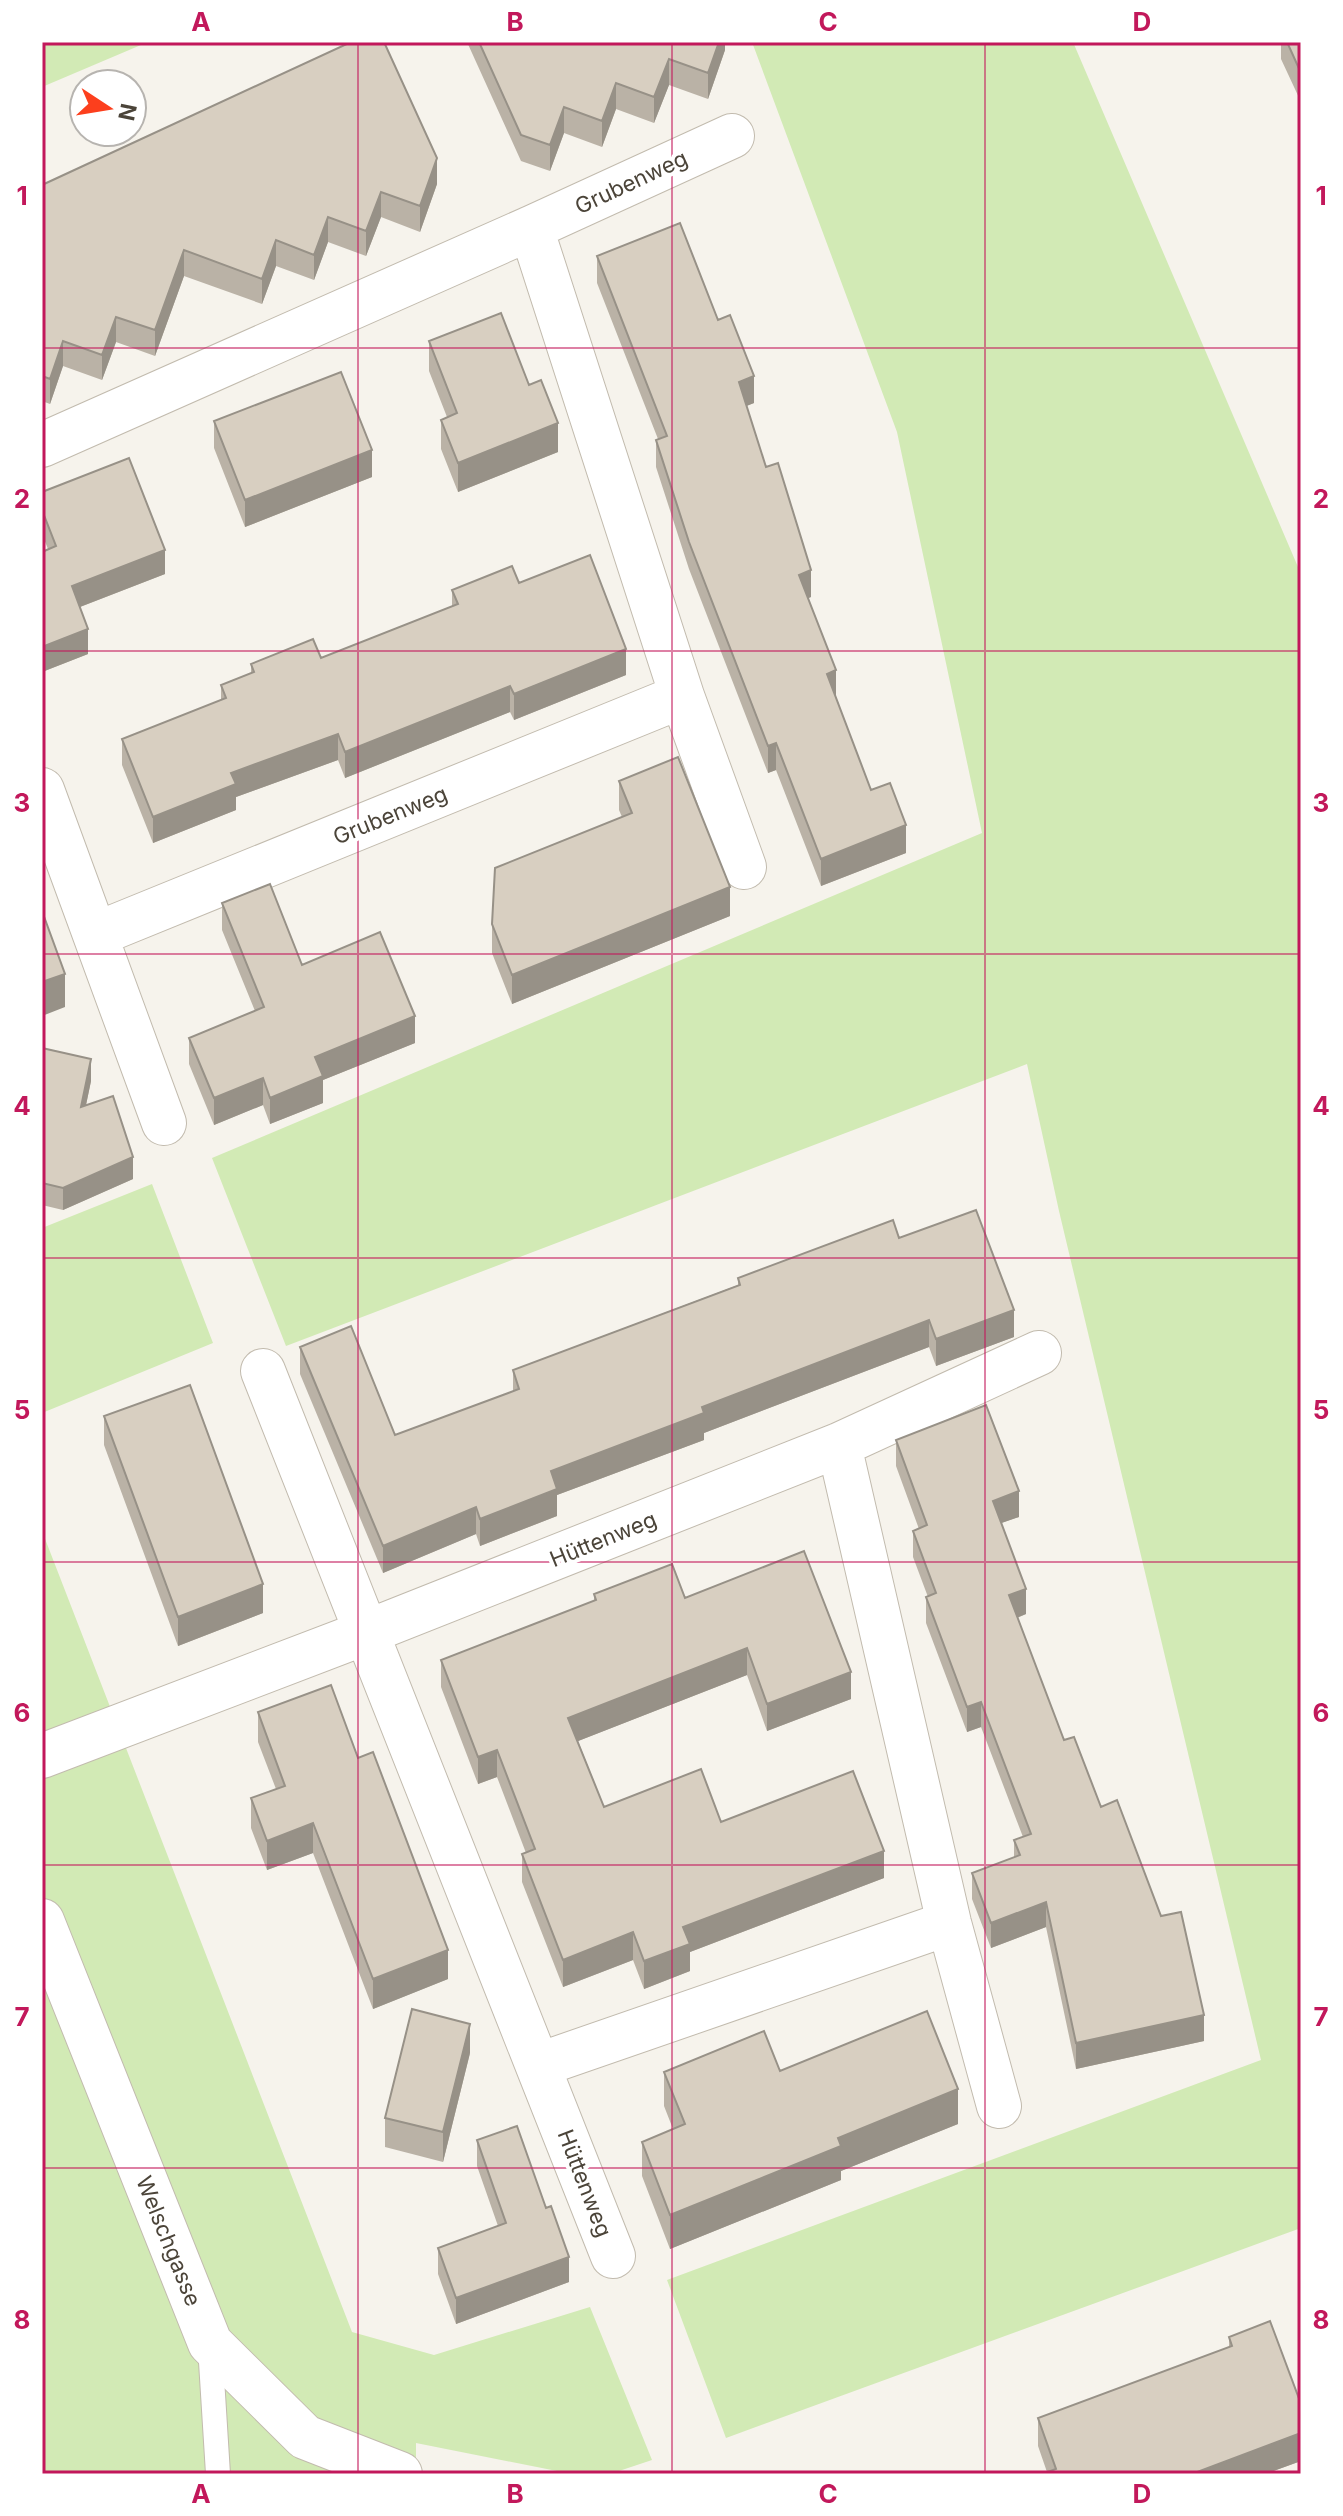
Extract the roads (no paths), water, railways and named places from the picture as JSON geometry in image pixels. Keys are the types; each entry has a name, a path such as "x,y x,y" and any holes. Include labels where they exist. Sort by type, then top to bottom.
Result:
{"street":[{"name":"Grubenweg","path":"42,445 732,136"},
{"path":"531,228 682,696 744,867"},
{"name":"Grubenweg","path":"97,934 682,696"},
{"path":"42,790 164,1123"},
{"name":"Hüttenweg","path":"42,1756 367,1632 839,1445 1039,1353"},
{"name":"Hüttenweg","path":"263,1371 613,2256"},
{"path":"839,1445 949,1923 999,2106"},
{"name":"Welschgasse","path":"42,1921 210,2343 305,2437 400,2474"},
{"path":"539,2065 949,1923"}],"lane":[{"path":"210,2343 218,2474"}]}
